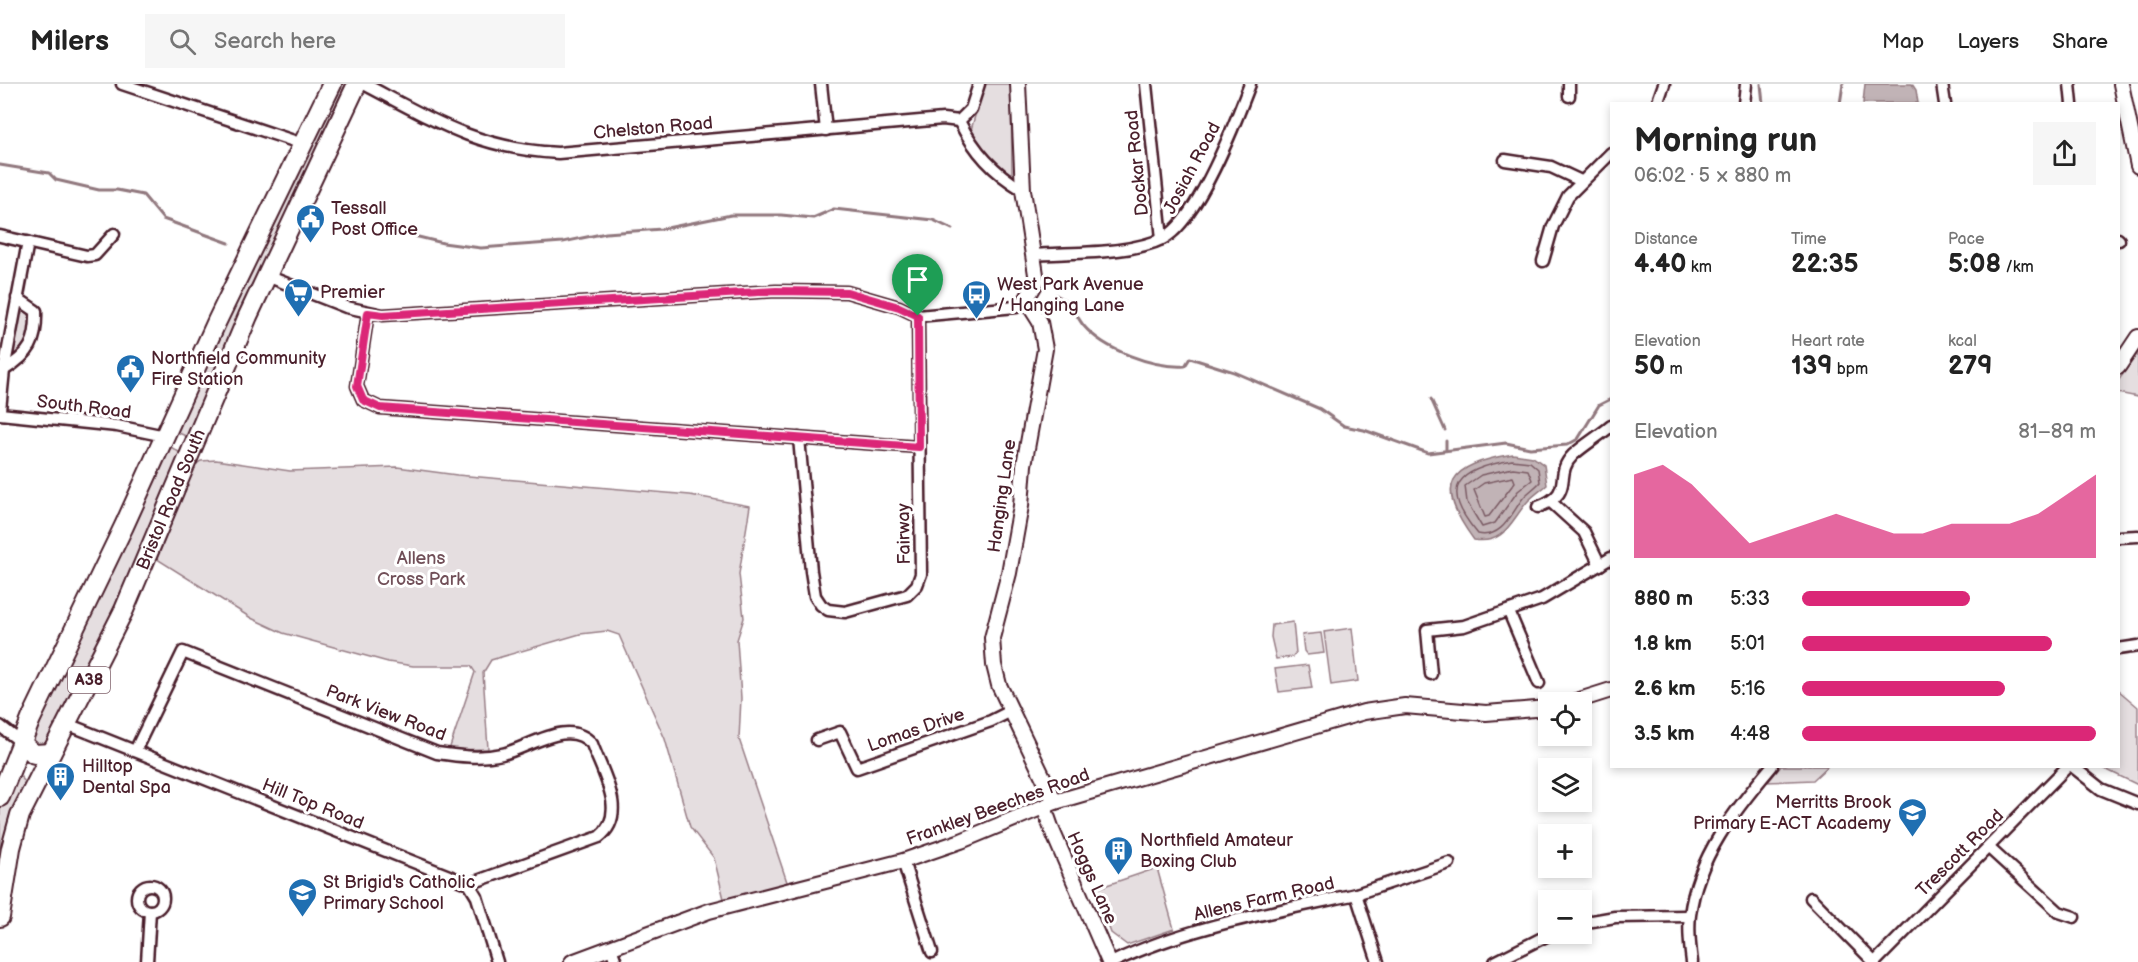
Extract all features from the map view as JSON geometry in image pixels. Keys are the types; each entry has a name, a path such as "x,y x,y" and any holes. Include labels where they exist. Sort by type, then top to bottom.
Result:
{"highway":[{"name":"Bristol Road South","path":"0,797 21,742 332,84"},
{"name":"Bristol Road South","path":"0,917 11,848 20,815 36,779 67,724 124,610 267,276 357,84"},
{"path":"165,435 193,447"},
{"path":"21,742 34,754 51,753"},
{"path":"10,770 25,771 36,779"}],"street":[{"path":"122,84 303,144"},
{"name":"Chelston Road","path":"364,84 438,124 472,138 529,151 558,153 944,120 959,121"},
{"path":"821,84 826,130"},
{"path":"979,84 971,109 959,121 979,155 1005,179 1023,190"},
{"path":"267,276 368,313 383,315 776,291 847,292 899,307 918,316 1016,307 1026,300 1037,280 1023,190 1018,84"},
{"name":"Dockar Road","path":"1146,84 1162,239"},
{"name":"Josiah Road","path":"1033,255 1121,249 1162,239 1180,226 1232,131 1250,84"},
{"path":"1569,84 1569,96"},
{"path":"1658,102 1664,84"},
{"path":"1744,102 1746,84"},
{"path":"1942,84 1945,102"},
{"path":"2070,84 2072,102"},
{"path":"2121,84 2138,166"},
{"path":"1543,261 1553,226 1568,196 1610,154"},
{"path":"1505,160 1551,167 1581,182"},
{"path":"0,236 98,259 114,234"},
{"path":"0,412 4,370 28,242"},
{"path":"4,370 22,359 31,348 36,311 17,298"},
{"name":"Hanging Lane","path":"1026,300 1040,322 1045,349 1024,465 1021,506 1009,573 992,638 998,681 1050,804"},
{"path":"368,313 357,386 363,400 380,408 919,447"},
{"name":"Fairway","path":"799,438 815,596 822,605 835,612 845,612 907,595 917,585 921,574 918,316"},
{"path":"2120,364 2138,338"},
{"name":"South Road","path":"0,412 117,426 165,435"},
{"path":"1539,507 1551,502 1560,494 1565,468 1573,456 1610,427"},
{"path":"1551,502 1584,532 1600,565"},
{"path":"2120,537 2138,536"},
{"path":"1431,674 1427,630 1464,626 1509,612 1552,594 1610,559"},
{"path":"1509,612 1539,683"},
{"path":"2120,649 2138,646"},
{"name":"Park View Road","path":"135,751 183,652 437,753 473,757 501,755 559,734 573,733 585,736 592,744 614,809 609,829 599,837 469,884"},
{"path":"1592,696 1610,690"},
{"name":"Frankley Beeches Road","path":"572,962 719,908 903,861 1050,804 1385,708 1406,706 1497,713 1538,709"},
{"name":"Lomas Drive","path":"818,740 840,732 857,768 991,721 1011,711"},
{"name":"Hill Top Road","path":"67,724 469,884"},
{"path":"0,726 21,742"},
{"path":"1692,962 1689,916 1698,880 1709,853 1771,768"},
{"name":"Trescott Road","path":"1875,962 2068,768"},
{"path":"2073,768 2101,789 2138,804"},
{"name":"Hoggs Lane","path":"1050,804 1052,830 1111,962"},
{"path":"1989,848 2059,912 2074,916"},
{"path":"903,861 932,952"},
{"path":"1356,894 1449,862"},
{"path":"469,884 477,897 497,962"},
{"name":"Allens Farm Road","path":"1111,962 1185,934 1356,894 1378,962"},
{"path":"1811,898 1875,962"},
{"path":"147,962 150,911"},
{"path":"1592,921 1615,918 1689,916"},
{"path":"1496,962 1538,940"},
{"path":"611,948 616,962"}],"green space":[{"path":"336,84 352,84 188,437 172,430"},
{"path":"984,84 1011,84 1012,175 988,157 971,130"},
{"path":"20,306 31,309 29,347 12,359"},
{"path":"2138,353 2138,397 2120,393 2120,378"},
{"path":"165,447 171,447 182,454 103,632 43,748 36,748 28,737"},
{"name":"Allens Cross Park","path":"216,460 290,471 397,467 457,475 690,495 750,506 739,574 744,618 737,640 741,698 739,739 788,885 724,899 714,858 690,827 665,739 619,635 607,631 580,634 491,660 483,673 488,749 449,750 475,672 471,666 413,666 388,662 283,633 251,618 157,559 195,465 201,461"},
{"path":"1293,622 1296,653 1292,657 1276,659 1271,637 1272,625"},
{"path":"1352,628 1358,681 1331,685 1324,632"},
{"path":"1321,633 1324,653 1307,655 1304,651 1302,635"},
{"path":"1308,665 1312,688 1279,692 1275,669"},
{"path":"2120,692 2138,707 2138,785 2103,768 2120,768"},
{"path":"1779,768 1826,768 1813,780 1768,782"},
{"path":"21,777 27,785 0,865 0,810 10,780"},
{"path":"1157,868 1174,929 1127,945 1111,933 1095,889"}],"water":[{"path":"1865,84 1912,84 1916,90 1918,102 1863,102"},
{"path":"1513,454 1533,457 1544,465 1547,485 1528,501 1500,535 1485,541 1474,540 1461,521 1454,504 1451,491 1454,480 1461,471 1474,464"}],"waterway":[{"path":"1761,84 1763,102"},
{"path":"1840,102 1843,84"},
{"path":"0,165 49,173 56,180 99,190 117,190 143,195 163,219 229,243"},
{"path":"402,233 443,243 481,248 563,242 606,233 662,229 731,215 781,215 813,218 834,209 933,220 952,229"},
{"path":"383,230 391,232"},
{"path":"1056,295 1070,305 1092,334 1130,356 1172,366 1185,366 1190,358 1234,372 1320,409 1344,426 1364,430 1428,453 1506,443 1530,448 1567,445 1578,439 1599,405 1610,400"},
{"path":"1431,399 1445,430"},
{"path":"1446,441 1446,450"}],"place":[{"name":"Tessall Post Office","path":"310,244"},
{"name":"Premier","path":"299,318"},
{"name":"West Park Avenue / Hanging Lane","path":"976,320"},
{"name":"Northfield Community Fire Station","path":"130,394"},
{"name":"Hilltop Dental Spa","path":"61,802"},
{"name":"Merritts Brook Primary E-ACT Academy","path":"1912,838"},
{"name":"Northfield Amateur Boxing Club","path":"1119,876"},
{"name":"St Brigid's Catholic Primary School","path":"302,918"}],"route":[{"path":"776,291 847,292 899,307 918,316 919,447 380,408 363,400 357,386 368,313 383,315 464,308 776,291"}]}
